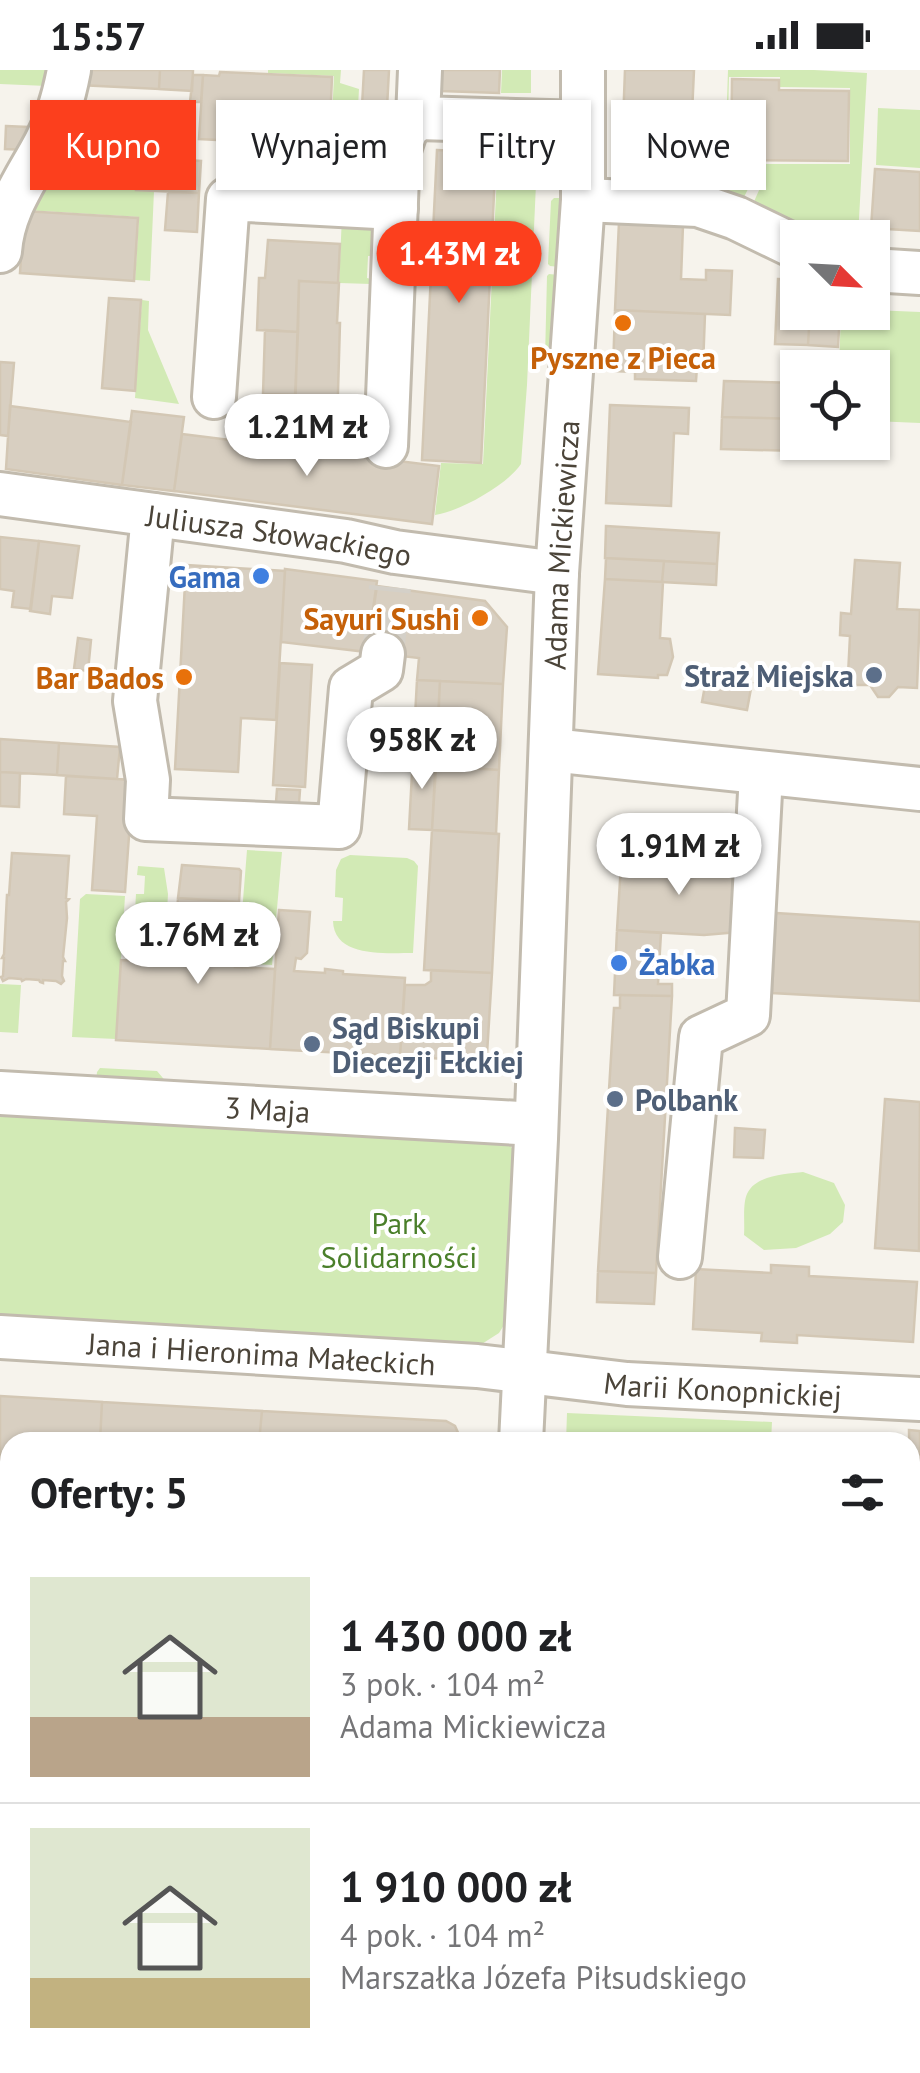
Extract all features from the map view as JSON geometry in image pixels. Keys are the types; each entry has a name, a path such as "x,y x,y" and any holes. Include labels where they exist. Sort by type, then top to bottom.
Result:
{"street":[{"path":"0,251 7,212 46,143 69,70"},
{"path":"419,100 420,70"},
{"name":"Adama Mickiewicza","path":"582,70 583,100"},
{"path":"386,446 397,190"},
{"name":"Adama Mickiewicza","path":"521,1432 557,573 583,190"},
{"path":"214,397 228,199 396,208"},
{"path":"583,200 698,205 780,240"},
{"path":"890,271 920,273"},
{"name":"Juliusza Słowackiego","path":"0,494 346,541 392,570 557,573"},
{"path":"153,515 135,702 148,780 146,818 339,826 352,688 381,670 384,654"},
{"path":"550,750 920,789"},
{"path":"680,1257 701,1037 748,1014 762,774"},
{"name":"3 Maja","path":"0,1092 536,1124"},
{"name":"Jana i Hieronima Małeckich","path":"0,1337 524,1371"},
{"name":"Marii Konopnickiej","path":"524,1371 627,1384 920,1399"}],"green space":[{"path":"0,70 49,70 47,86 0,84"},
{"path":"341,70 340,83 359,89 358,100 333,100 334,76 268,73"},
{"path":"502,70 531,70 531,93 501,93"},
{"path":"728,70 867,73 859,220 785,220 752,206 759,190 766,190 766,164 850,164 850,88 780,87 780,77 729,77 727,100"},
{"path":"878,108 920,110 920,168 876,165"},
{"path":"36,190 154,191 150,281 135,280 139,217 25,210"},
{"path":"496,190 536,190 521,464 482,496 435,515 441,463 483,464"},
{"path":"724,190 748,190 742,201"},
{"path":"554,198 564,198 560,267 548,264"},
{"path":"342,216 373,232 379,256 368,256 367,278 378,281 339,283"},
{"path":"559,275 560,291 545,358 547,276"},
{"path":"142,300 149,301 148,330 179,404 135,398"},
{"path":"890,311 920,312 920,423 890,422 890,350 840,350 840,330 890,330"},
{"path":"247,850 282,852 272,965 238,963"},
{"path":"350,855 407,858 418,866 413,953 363,951 342,942 336,933 333,921 342,921 343,898 335,897 336,870 341,859"},
{"path":"138,866 164,868 168,894 165,946 161,950 133,946 136,894 144,894 145,876 137,875"},
{"path":"86,894 125,896 116,1039 72,1037 80,899"},
{"path":"0,984 21,985 18,1033 0,1032"},
{"path":"100,1068 157,1071 168,1084 96,1081"},
{"name":"Park Solidarności","path":"0,1109 509,1142 514,1153 504,1325 499,1333 477,1347 0,1320"},
{"path":"803,1172 834,1183 845,1205 843,1222 830,1234 796,1248 764,1250 744,1235 748,1192 765,1179"},
{"path":"567,1413 772,1422 772,1432 566,1432"}],"building":[{"path":"80,70 160,70 159,89 79,85"},
{"path":"160,70 193,70 192,91 159,89"},
{"path":"364,70 389,70 387,100 362,100"},
{"path":"442,70 500,70 499,93 441,91"},
{"path":"625,70 694,70 693,100 624,100"},
{"path":"220,72 332,77 331,100 216,100 216,140 199,139 203,75 219,76"},
{"path":"193,75 203,75 201,102 190,100"},
{"path":"732,79 779,80 779,90 849,91 848,161 766,160 766,100 732,100"},
{"path":"6,126 28,127 27,150 5,149"},
{"path":"437,150 443,150 443,190 494,190 481,463 422,460"},
{"path":"196,161 201,161 199,193 136,190 196,190"},
{"path":"875,169 920,172 920,231 890,229 890,220 872,220"},
{"path":"168,192 199,193 197,232 165,230"},
{"path":"24,211 138,218 134,281 20,273"},
{"path":"619,222 683,225 681,279 706,280 706,270 732,271 730,315 615,310"},
{"path":"268,240 340,244 338,283 299,281 298,332 257,330 259,278 265,278"},
{"path":"780,279 780,330 809,330 808,345 775,344"},
{"path":"299,281 339,283 340,426 336,453 294,448"},
{"path":"109,298 141,300 135,391 102,388"},
{"path":"615,310 705,314 703,367 697,367 696,381 635,379 635,372 613,371"},
{"path":"265,330 298,332 295,395 263,394"},
{"path":"809,330 839,330 838,347 808,345"},
{"path":"0,362 14,363 8,436 0,435"},
{"path":"724,381 780,383 780,419 722,417"},
{"path":"610,405 689,408 688,434 674,433 671,506 606,503"},
{"path":"10,406 131,422 122,485 6,469"},
{"path":"132,411 184,417 174,491 122,485"},
{"path":"722,417 780,419 780,451 721,449"},
{"path":"182,434 439,466 432,524 174,491"},
{"path":"606,526 719,533 717,564 605,558"},
{"path":"0,537 39,541 31,609 12,607 14,591 0,589"},
{"path":"39,541 79,546 72,598 52,596 50,614 30,611"},
{"path":"606,558 664,561 662,582 605,579"},
{"path":"855,560 900,563 897,609 920,610 917,688 898,687 889,697 878,697 870,685 852,688 844,679 848,675 850,636 840,635 841,613 851,614"},
{"path":"664,561 717,564 716,585 662,582"},
{"path":"186,565 285,571 276,720 241,718 238,772 175,769"},
{"path":"285,569 377,581 367,652 281,642"},
{"path":"605,579 663,582 660,638 670,639 673,657 667,675 658,678 598,674"},
{"path":"377,586 485,601 507,627 503,684 417,680 419,658 367,652"},
{"path":"78,638 91,640 88,671 74,669"},
{"path":"280,663 312,665 305,787 273,785"},
{"path":"707,675 752,683 747,710 702,702"},
{"path":"417,680 440,681 436,755 413,754"},
{"path":"440,681 503,684 499,770 436,766"},
{"path":"0,739 59,743 57,775 0,772"},
{"path":"59,743 120,747 117,779 57,775"},
{"path":"413,754 436,755 432,830 409,829"},
{"path":"436,766 499,770 496,834 432,830"},
{"path":"0,772 20,773 19,807 0,806"},
{"path":"66,776 133,780 125,892 92,890 97,816 64,814"},
{"path":"277,789 300,790 299,804 276,802"},
{"path":"432,830 499,834 492,973 424,970"},
{"path":"12,853 69,856 61,984 9,978 3,981 1,977"},
{"path":"621,864 708,864 742,871 738,932 704,935 617,930"},
{"path":"182,865 239,869 239,902 178,898"},
{"path":"178,898 239,902 235,967 275,969 270,1049 116,1040 121,960 174,963"},
{"path":"279,910 310,912 307,953 296,958 294,971 325,973 325,969 405,978 400,1056 270,1049"},
{"path":"776,913 920,922 920,1001 772,993"},
{"path":"617,930 661,933 658,984 672,984 672,996 614,995"},
{"path":"431,970 492,973 487,1054 476,1061 400,1056 405,985 425,985 431,981"},
{"path":"620,995 672,996 656,1273 598,1271 614,1008 620,1008"},
{"path":"885,1099 920,1102 919,1251 875,1248"},
{"path":"735,1128 765,1130 763,1158 734,1157"},
{"path":"771,1265 809,1267 809,1276 917,1282 913,1342 797,1335 797,1343 761,1341 762,1333 693,1329 696,1269 771,1273"},
{"path":"598,1271 656,1273 654,1304 597,1302"},
{"path":"0,1396 102,1402 100,1432 0,1432"},
{"path":"102,1402 262,1411 260,1432 100,1432"},
{"path":"262,1411 446,1421 458,1432 260,1432"}],"tunnel":[{"path":"383,654 390,587"}],"place":[{"name":"Pyszne z Pieca","path":"623,323"},
{"name":"Gama","path":"261,576"},
{"name":"Sayuri Sushi","path":"480,618"},
{"name":"Straż Miejska","path":"874,675"},
{"name":"Bar Bados","path":"184,677"},
{"name":"Żabka","path":"619,963"},
{"name":"Sąd Biskupi Diecezji Ełckiej","path":"312,1044"},
{"name":"Polbank","path":"615,1099"}]}
